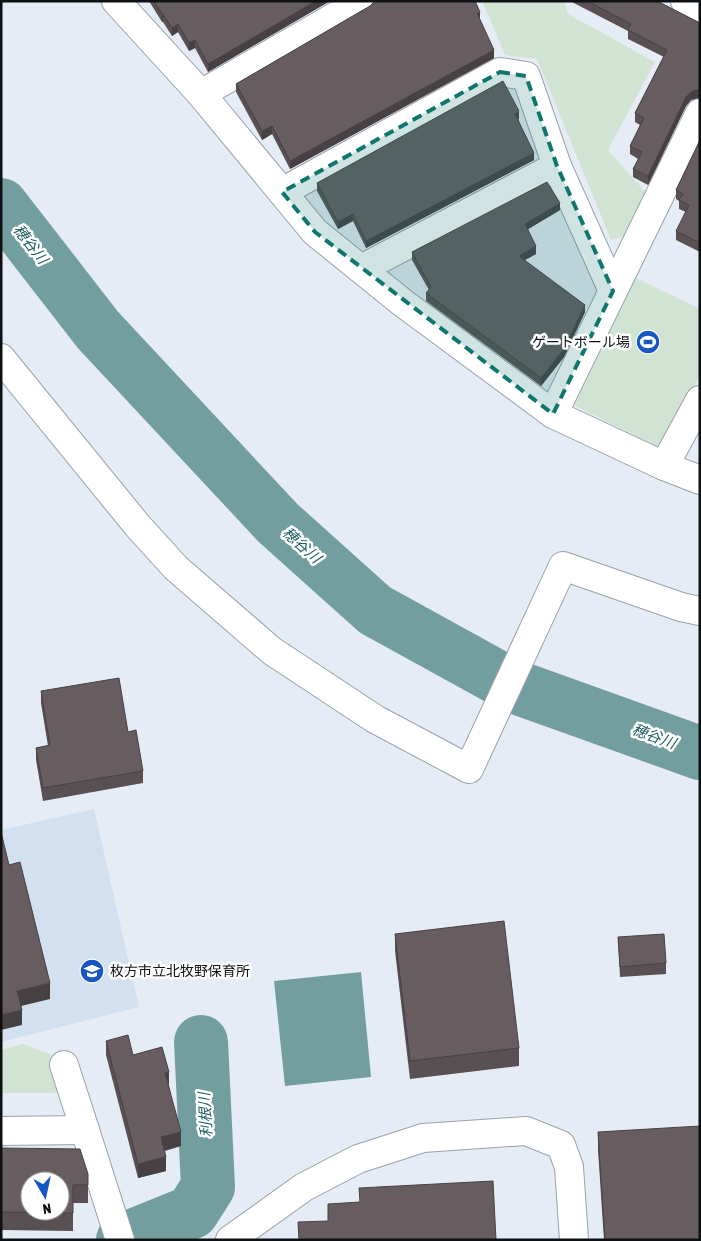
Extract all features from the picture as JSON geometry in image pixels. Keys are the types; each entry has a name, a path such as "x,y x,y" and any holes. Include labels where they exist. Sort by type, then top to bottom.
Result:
{"street":[{"path":"116,1 201,94 315,232 403,303 553,414 664,466 700,480"},
{"path":"201,94 362,1"},
{"path":"685,1 700,8"},
{"path":"282,192 500,72 526,76 557,166 613,291"},
{"path":"553,414 700,113"},
{"path":"361,269 557,166"},
{"path":"1,358 137,525 176,568 272,651 375,719 468,769 563,566 681,607 700,611"},
{"path":"664,466 700,400"},
{"path":"64,1065 120,1240"},
{"path":"1,1131 86,1130"},
{"path":"230,1240 304,1187 358,1159 423,1138 526,1131 561,1145 569,1167 574,1240"}],"highlighted area":[{"path":"500,72 526,76 557,166 613,291 553,414 315,232 282,192"}],"shaded area":[{"path":"482,1 564,1 568,14 655,62 608,150 648,195 633,234 611,240 537,59 505,55"},
{"name":"ゲートボール場","path":"630,275 700,309 700,375 663,450 566,401"},
{"path":"94,809 139,1007 1,1042 1,830"},
{"path":"361,972 371,1077 285,1086 274,981"},
{"path":"23,1044 54,1056 60,1093 1,1093 1,1050"}],"building":[{"path":"154,1 316,1 208,64 195,40 189,43 178,24 172,28"},
{"path":"375,1 475,1 480,12 477,13 494,50 290,161 272,126 262,131 236,84 370,6"},
{"path":"587,1 657,1 700,23 700,89 691,92 686,97 648,176 633,169 642,152 630,146 644,118 635,113 667,50 628,30 631,24"},
{"path":"503,81 519,111 515,114 534,153 366,241 353,214 338,222 317,183"},
{"path":"700,140 700,243 676,231 689,205 679,200 683,194 676,190"},
{"path":"547,182 560,203 525,224 536,246 519,256 585,305 564,349 541,378 426,293 431,287 412,252"},
{"path":"119,678 128,732 136,730 143,771 43,788 36,748 50,745 41,691"},
{"path":"1,832 9,865 20,862 50,983 17,991 22,1010 1,1015"},
{"path":"504,921 519,1048 410,1061 395,934"},
{"path":"664,934 666,963 620,967 618,937"},
{"path":"128,1035 133,1055 162,1047 169,1072 165,1073 181,1132 161,1137 166,1157 138,1164 106,1041"},
{"path":"700,1126 700,1240 605,1240 598,1132"},
{"path":"1,1148 80,1149 88,1174 88,1185 73,1185 73,1213 70,1213 70,1171 20,1171 20,1212 1,1212"},
{"path":"493,1181 496,1240 299,1240 298,1222 328,1221 328,1204 360,1202 359,1188"}],"waterway":[{"name":"穂谷川","path":"1,205 98,330 278,523 375,610 513,686 700,753"},
{"name":"利根川","path":"123,1240 192,1212 208,1187 201,1042"}],"place":[{"name":"ゲートボール場","path":"648,342"},
{"name":"枚方市立北牧野保育所","path":"92,971"}]}
